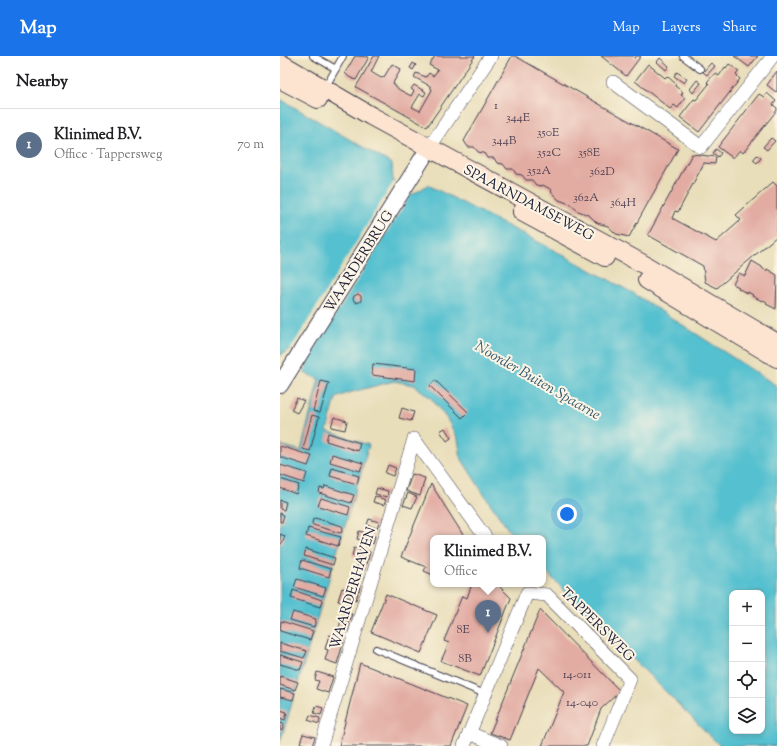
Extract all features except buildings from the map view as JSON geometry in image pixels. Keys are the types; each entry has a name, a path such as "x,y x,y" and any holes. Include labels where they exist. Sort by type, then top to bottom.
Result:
{"main road":[{"name":"SPAARNDAMSEWEG","path":"283,67 321,95 426,153 637,274 777,358"},
{"name":"SPAARNDAMSEWEG","path":"426,153 643,264 777,343"}],"street":[{"path":"426,153 491,56"},
{"path":"613,82 701,147 773,56"},
{"name":"WAARDERBRUG","path":"280,389 284,380 426,153"},
{"name":"WAARDERHAVEN","path":"321,746 414,439 484,535"},
{"name":"TAPPERSWEG","path":"464,746 485,694 523,588 547,595 630,679 603,746"},
{"path":"469,733 502,746"}],"lane":[{"path":"313,56 336,69"},
{"path":"321,95 343,56"},
{"path":"683,56 700,69"},
{"path":"376,649 485,694"}],"water":[{"name":"Noorder Buiten Spaarne","path":"280,99 392,164 393,181 413,194 428,185 550,248 633,293 777,386 777,746 720,746 546,572 546,535 512,535 461,458 458,439 447,419 431,398 414,385 394,381 348,393 336,398 327,431 369,445 280,743 280,445 301,451 319,379 304,373 308,361 289,349 280,356"}],"pier":[{"path":"394,181 412,192 307,361 290,350"}],"place":[{"name":"Klinimed B.V.","path":"488,633"}]}
